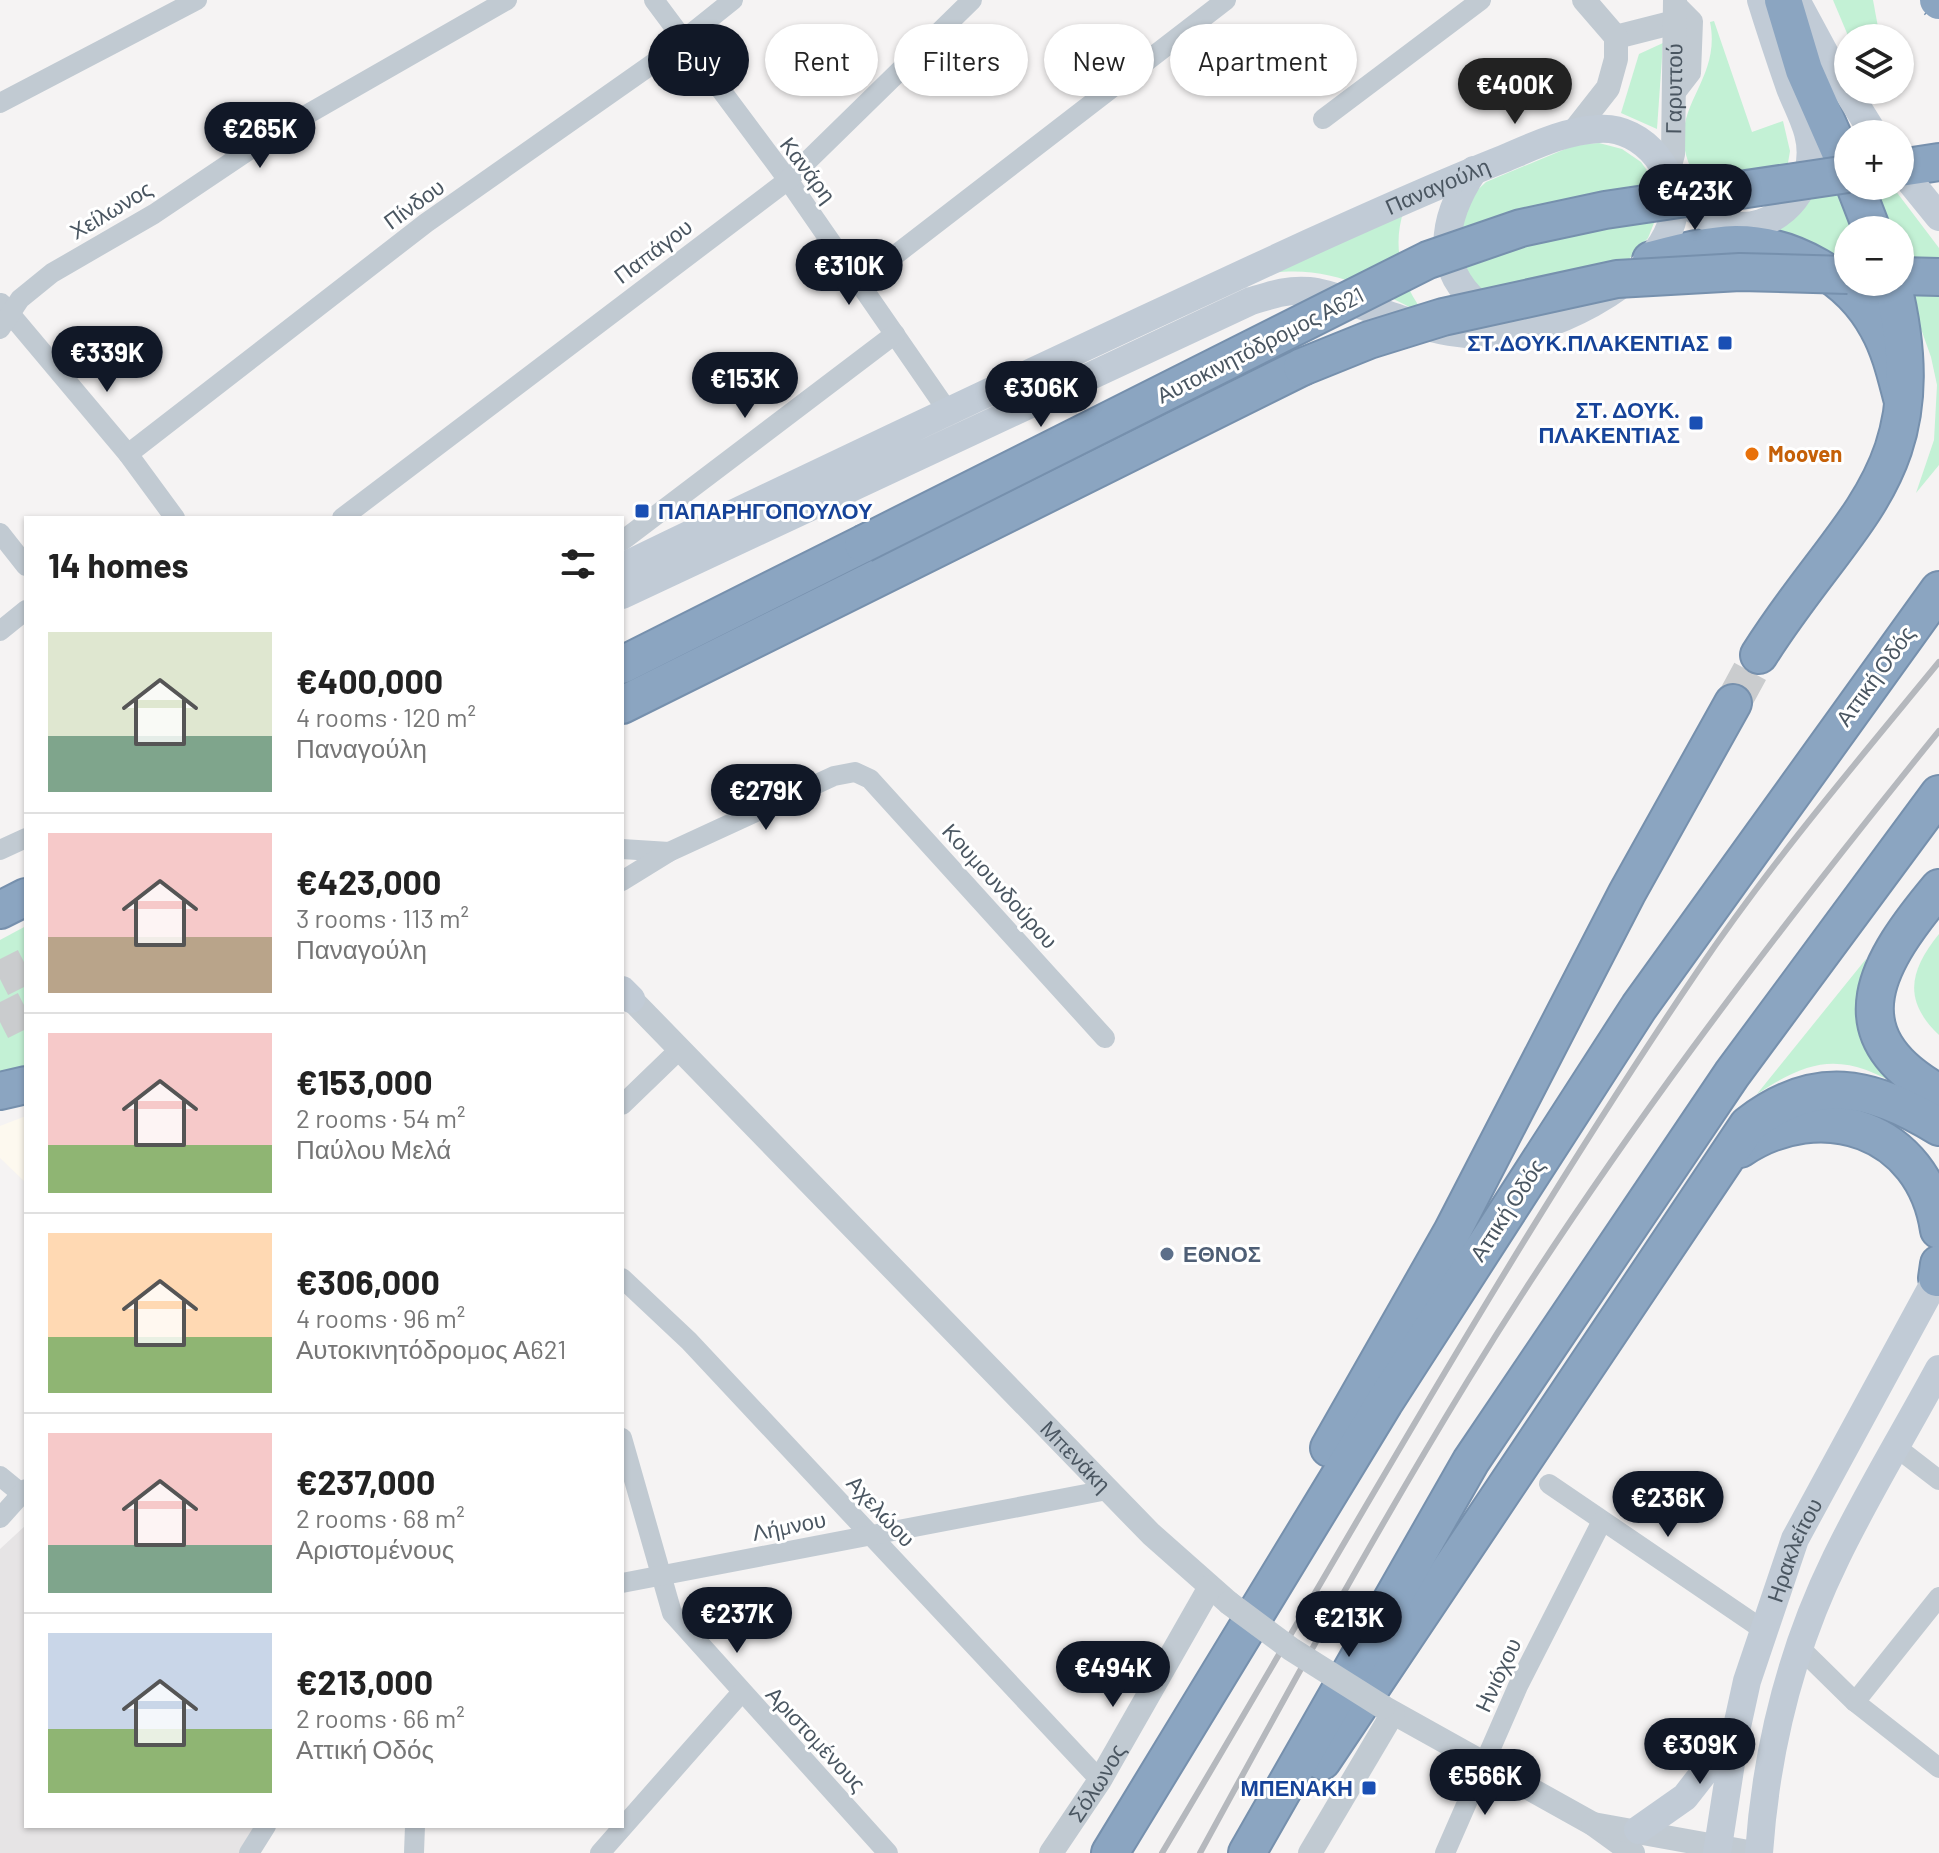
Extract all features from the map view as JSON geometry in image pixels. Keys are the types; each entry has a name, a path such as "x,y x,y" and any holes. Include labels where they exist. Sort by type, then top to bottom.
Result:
{"highway":[{"path":"1783,0 1804,70 1834,140"},
{"path":"1914,166 1939,162"},
{"name":"Αυτοκινητόδρομος Α621","path":"624,704 870,560 1428,260 1521,228 1605,210 1834,174"},
{"path":"1651,260 1714,246 1755,245 1797,254 1820,269 1863,306 1878,328 1910,427"},
{"name":"Αυτοκινητόδρομος Α621","path":"624,664 870,560 1369,340 1443,317 1617,279 1740,272 1834,275"},
{"path":"1914,276 1939,277"},
{"path":"1759,655 1788,608 1879,502 1908,447 1915,360 1908,324 1897,296"},
{"name":"Αττική Οδός","path":"1110,1853 1384,1403 1639,1007 1939,590"},
{"path":"1179,1741 1251,1581 1452,1232 1627,893 1733,703"},
{"path":"1247,1853 1479,1448 1732,1074 1939,794"},
{"path":"1939,888 1887,956 1873,1004 1882,1037 1903,1068 1939,1093"},
{"path":"0,910 24,898"},
{"path":"1887,956 1886,996 1894,1026 1912,1050 1939,1066"},
{"path":"0,1091 24,1085"},
{"path":"1247,1853 1336,1744 1748,1125 1781,1102 1816,1092 1850,1090 1894,1101 1939,1127"},
{"path":"1723,1162 1754,1140 1771,1133 1821,1124 1861,1129 1895,1147 1914,1167 1929,1195 1939,1230"}],"main road":[{"name":"Παναγούλη","path":"624,566 947,410 1474,170 1575,130 1607,128 1636,138 1655,154 1670,184 1703,215 1734,226 1747,226 1785,211 1806,179 1810,164 1809,134 1761,0"},
{"path":"1796,0 1865,120"},
{"path":"1474,170 1448,219 1447,242 1460,287 1473,302 1493,316 1539,327"},
{"path":"624,594 1251,301 1282,291 1308,291 1334,296 1434,331 1463,336 1489,337 1539,327 1620,287 1651,260 1668,230 1670,184"},
{"path":"1914,186 1939,217"},
{"path":"0,892 24,886"},
{"path":"0,1103 24,1094"},
{"name":"Ηρακλείτου","path":"1717,1851 1736,1731 1762,1629 1795,1539 1938,1272"},
{"name":"Ηρακλείτου","path":"1756,1853 1774,1739 1800,1648 1835,1560 1939,1369"},
{"path":"1636,1841 1705,1776 1736,1731"}],"street":[{"path":"0,103 197,0"},
{"name":"Χείλωνος","path":"3,314 52,273 154,214 273,134 507,0"},
{"name":"Κανάρη","path":"654,0 671,24"},
{"name":"Πίνδου","path":"703,24 733,0"},
{"name":"Παπάγου","path":"345,516 788,180 972,0"},
{"path":"859,283 1226,0"},
{"path":"1323,119 1481,0"},
{"path":"1575,130 1608,88 1616,59 1616,37 1584,0"},
{"path":"1616,37 1675,8"},
{"name":"Γαρυττού","path":"1670,184 1675,8"},
{"name":"Πίνδου","path":"128,454 426,223 648,65"},
{"name":"Κανάρη","path":"725,96 788,180 947,410"},
{"path":"3,314 128,454 174,516"},
{"path":"624,539 895,334"},
{"path":"0,533 24,563"},
{"path":"0,631 24,612"},
{"name":"Κουμουνδούρου","path":"669,852 834,776 855,772 870,779 1105,1038"},
{"path":"0,850 24,839"},
{"path":"624,849 669,852"},
{"path":"624,880 669,852"},
{"name":"Μπενάκη","path":"625,995 1107,1490 1229,1603 1291,1649 1388,1710 1593,1824 1636,1841 1756,1853"},
{"path":"624,1103 680,1049"},
{"name":"Αχελώου","path":"624,1280 689,1341 1100,1780"},
{"path":"1896,1447 1939,1480"},
{"name":"Αριστομένους","path":"624,1448 672,1613 682,1628 888,1853"},
{"path":"0,1476 24,1491 0,1518"},
{"path":"1549,1484 1762,1629"},
{"name":"Λήμνου","path":"624,1583 1107,1490"},
{"name":"Ηνιόχου","path":"1445,1853 1518,1686 1602,1521"},
{"name":"Σόλωνος","path":"1051,1853 1100,1780 1210,1587"},
{"path":"1855,1702 1939,1597"},
{"path":"1800,1648 1855,1702 1939,1768"},
{"path":"624,1826 741,1693"},
{"path":"1310,1853 1388,1710"},
{"path":"249,1853 265,1828"},
{"path":"414,1853 415,1828"},
{"path":"600,1853 622,1828"}],"shaded area":[{"path":"24,1117 24,1181 0,1158 0,1126"},
{"path":"24,1527 24,1828 260,1828 241,1853 0,1853 0,1549"}],"green space":[{"path":"1833,0 1873,0 1877,24 1843,24"},
{"path":"1714,21 1752,132 1783,121 1790,151 1787,169 1704,190 1689,164 1684,141 1685,122 1707,67 1712,46 1710,22"},
{"path":"1663,43 1657,129 1621,113 1639,54"},
{"path":"1599,143 1622,149 1641,162 1656,183 1658,213 1648,238 1618,271 1498,307 1464,272 1458,244 1469,198 1486,182 1575,145"},
{"path":"1822,165 1834,184 1834,200 1845,200 1855,216 1834,216 1834,261 1763,229"},
{"path":"1874,200 1903,200 1939,248 1939,465 1916,493 1934,440 1937,385 1931,357 1909,296 1914,296 1914,216 1880,216"},
{"path":"1404,210 1399,238 1401,267 1411,294 1428,317 1354,282 1314,273 1273,273"},
{"path":"24,927 24,1071 0,1077 0,940"},
{"path":"1939,934 1939,1035 1919,1010 1914,985 1922,960"},
{"path":"1866,959 1862,989 1905,1089 1865,1070 1831,1064 1797,1072 1757,1094"}],"tunnel":[{"path":"1733,703 1759,655"},
{"path":"0,979 24,967"},
{"path":"0,1022 24,1010"}],"railway":[{"path":"1162,1853 1489,1298 1626,1080 1754,892 1939,662"},
{"path":"1200,1853 1364,1557 1520,1297 1692,1049 1814,888 1939,731"}],"place":[{"name":"ΣΤ.ΔΟΥΚ.ΠΛΑΚΕΝΤΙΑΣ","path":"1725,343"},
{"name":"ΣΤ. ΔΟΥΚ. ΠΛΑΚΕΝΤΙΑΣ","path":"1696,423"},
{"name":"Mooven","path":"1752,454"},
{"name":"ΠΑΠΑΡΗΓΟΠΟΥΛΟΥ","path":"642,511"},
{"name":"ΕΘΝΟΣ","path":"1167,1254"},
{"name":"ΜΠΕΝΑΚΗ","path":"1369,1788"}]}
